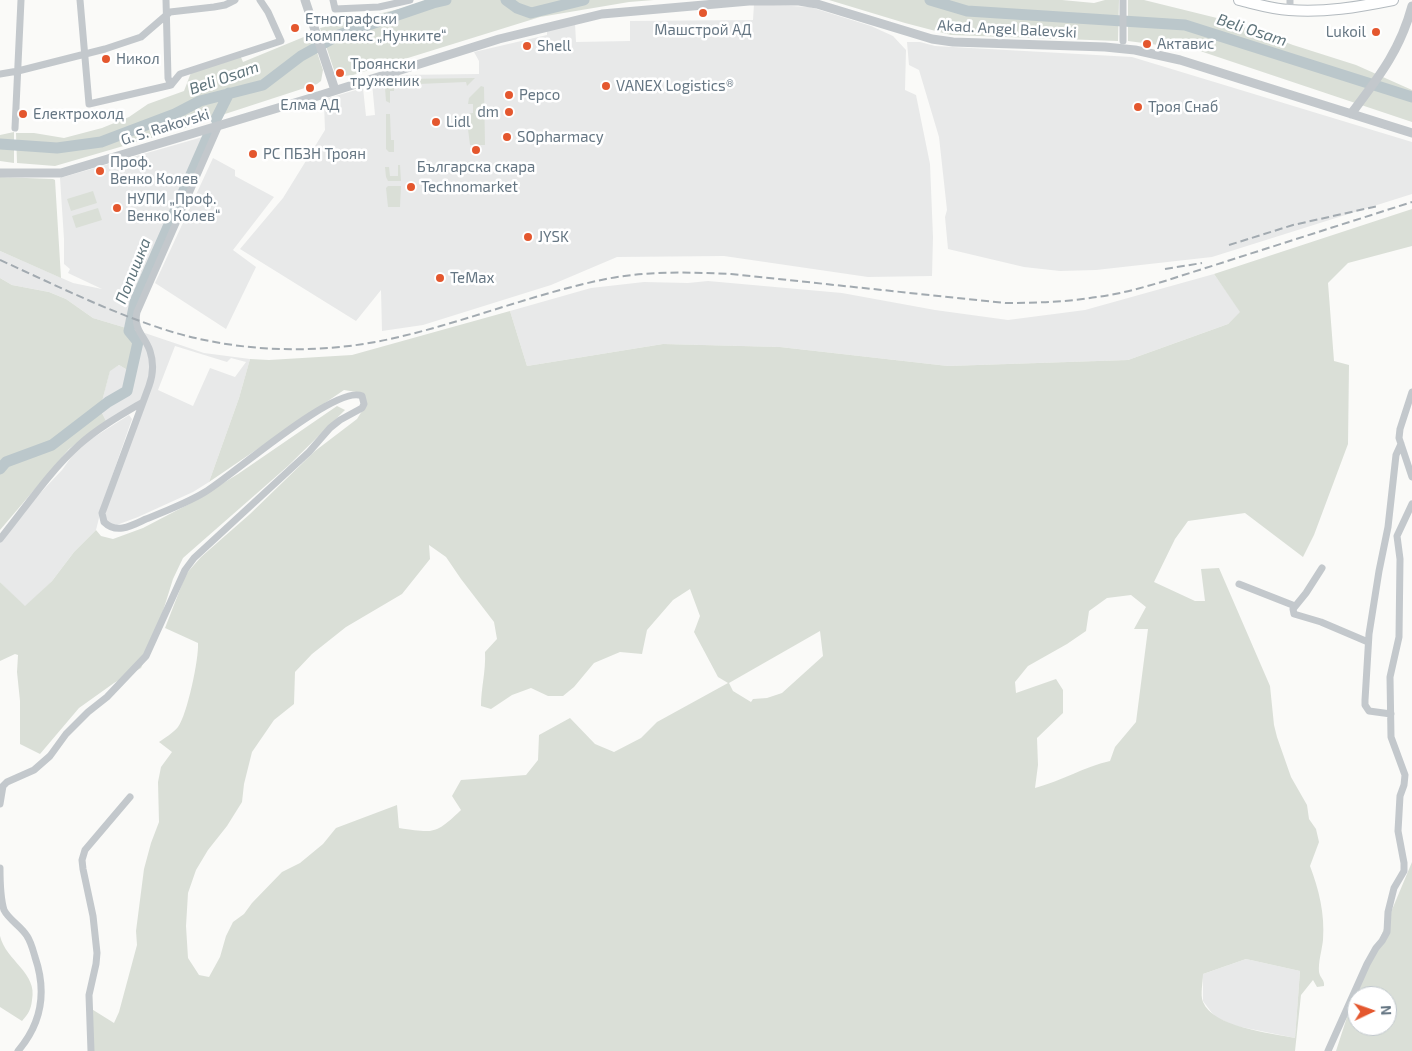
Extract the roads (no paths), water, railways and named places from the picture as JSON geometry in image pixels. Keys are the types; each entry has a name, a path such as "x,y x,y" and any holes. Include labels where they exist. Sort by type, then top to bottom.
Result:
{"main road":[{"path":"1239,0 1345,9 1393,0"}],"street":[{"path":"15,128 21,0"},
{"path":"80,0 89,104 171,85 180,74 281,41 268,12 260,0"},
{"path":"166,0 168,78 171,85"},
{"path":"0,74 18,72 105,49 141,37 170,12 225,5 234,0"},
{"path":"305,0 336,90"},
{"path":"333,0 335,9 379,7 410,0"},
{"name":"Akad. Angel Balevski","path":"336,90 499,39 602,14 691,4 781,0 817,4 901,31 953,42 1105,47 1135,50 1180,60 1354,110 1412,133"},
{"path":"1123,0 1123,40"},
{"path":"1354,110 1399,45 1412,6"},
{"name":"G. S. Rakovski","path":"0,173 61,173 336,90"},
{"path":"0,804 3,786 7,782 34,770 50,756 66,734 88,712 108,698 146,656 185,570 194,558 309,452 330,428 362,408 364,404 362,396 356,394 342,397 292,428 205,492 125,528 115,528 104,522 102,514 151,380 152,363 150,351 136,326 137,312 219,125"},
{"path":"1412,392 1400,429 1401,444 1412,477"},
{"path":"0,539 25,506 71,453 98,430 144,402"},
{"path":"1390,714 1369,711 1365,705 1368,642 1379,571 1384,554 1396,455 1401,444"},
{"path":"1328,1051 1367,964 1387,932 1388,912 1394,888 1404,870 1398,831 1398,814 1405,775 1392,744 1390,677 1399,637 1400,559 1397,536 1412,504"},
{"path":"1322,568 1295,606 1293,612 1296,616 1321,622 1368,642"},
{"path":"1239,584 1295,606"},
{"path":"91,1051 89,994 97,953 93,916 82,860 85,850 130,797"},
{"path":"0,868 5,912 29,938 38,967 42,996 34,1027 18,1051"}],"waterway":[{"name":"Beli Osam","path":"0,144 57,148 101,142 175,114 200,101 263,85 301,56 339,35 446,0"},
{"name":"Beli Osam","path":"506,0 517,8 531,13 584,0"},
{"name":"Beli Osam","path":"930,0 967,11 1185,25 1412,97"},
{"name":"Попишка","path":"216,119 229,93"},
{"name":"Попишка","path":"0,469 6,462 52,445 108,402 127,391 138,342 129,331 135,302 208,136"}],"railway":[{"path":"0,260 76,295 182,335 241,346 271,349 331,348 390,339 578,285 621,276 652,273 731,274 1005,303 1085,299 1106,296 1159,283 1412,202"},
{"path":"1229,245 1293,225 1378,206"},
{"path":"1165,269 1202,263"}],"place":[{"name":"Машстрой АД","path":"703,13"},
{"name":"Етнографски комплекс „Нунките“","path":"295,28"},
{"name":"Lukoil","path":"1376,32"},
{"name":"Актавис","path":"1147,44"},
{"name":"Shell","path":"527,46"},
{"name":"Никол","path":"106,59"},
{"name":"Троянски труженик","path":"340,73"},
{"name":"VANEX Logistics®","path":"606,86"},
{"name":"Елма АД","path":"310,88"},
{"name":"Pepco","path":"509,95"},
{"name":"Троя Снаб","path":"1138,107"},
{"name":"dm","path":"509,112"},
{"name":"Електрохолд","path":"23,114"},
{"name":"Lidl","path":"436,122"},
{"name":"SOpharmacy","path":"507,137"},
{"name":"Българска скара","path":"476,150"},
{"name":"РС ПБЗН Троян","path":"253,154"},
{"name":"Проф. Венко Колев","path":"100,171"},
{"name":"Technomarket","path":"411,187"},
{"name":"НУПИ „Проф. Венко Колев“","path":"117,208"},
{"name":"JYSK","path":"528,237"},
{"name":"ТеМах","path":"440,278"}]}
